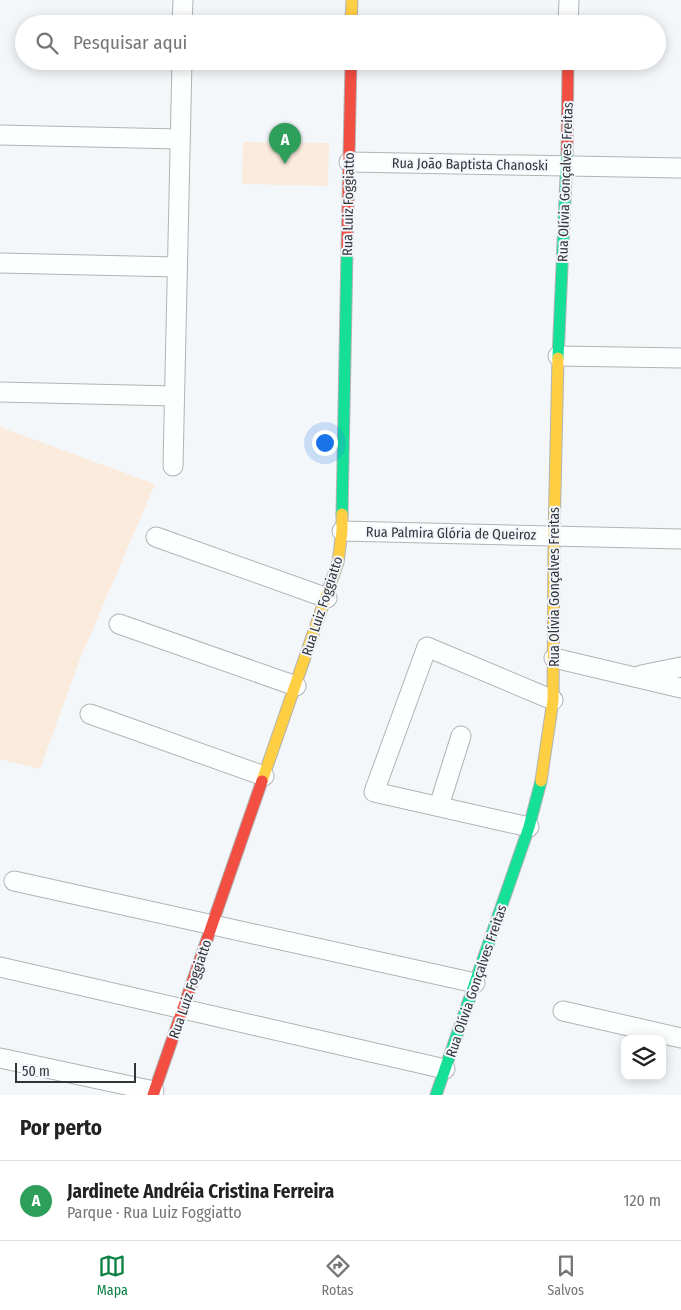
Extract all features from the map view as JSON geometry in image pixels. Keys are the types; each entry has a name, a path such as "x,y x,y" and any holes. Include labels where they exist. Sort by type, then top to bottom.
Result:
{"street":[{"path":"182,15 183,0"},
{"path":"352,0 352,15"},
{"path":"568,15 569,0"},
{"path":"172,466 182,70"},
{"name":"Rua Luiz Foggiatto","path":"154,1093 338,562 342,531 351,70"},
{"name":"Rua Olívia Gonçalves Freitas","path":"436,1095 529,827 542,778 547,749 553,700 558,356 567,166 568,70"},
{"path":"0,135 180,139"},
{"name":"Rua João Baptista Chanoski","path":"349,162 681,168"},
{"path":"0,263 177,266"},
{"path":"558,356 681,358"},
{"path":"0,392 174,396"},
{"name":"Rua Palmira Glória de Queiroz","path":"342,531 681,539"},
{"path":"156,538 327,598"},
{"path":"119,624 296,686"},
{"path":"529,827 374,792 427,647 553,700"},
{"path":"554,658 681,688"},
{"path":"634,677 681,667"},
{"path":"90,714 264,776"},
{"path":"439,806 461,736"},
{"path":"14,881 475,983"},
{"path":"0,967 445,1068"},
{"path":"563,1011 681,1038"},
{"path":"0,1058 154,1093"}],"shaded area":[{"path":"243,142 329,143 328,186 242,184"},
{"path":"0,427 155,484 80,659 40,769 0,759"}],"traffic: fast":[{"path":"558,358 567,153"},
{"path":"342,514 347,251"},
{"path":"436,1095 529,827 541,781"}],"traffic: slow":[{"path":"351,15 352,0"},
{"path":"541,781 553,700 558,358"},
{"path":"262,781 338,562 342,514"}],"traffic: jam":[{"path":"347,251 351,70"},
{"path":"567,153 568,70"},
{"path":"153,1095 262,781"}],"place":[{"name":"Jardinete Andréia Cristina Ferreira","path":"285,164"}]}
